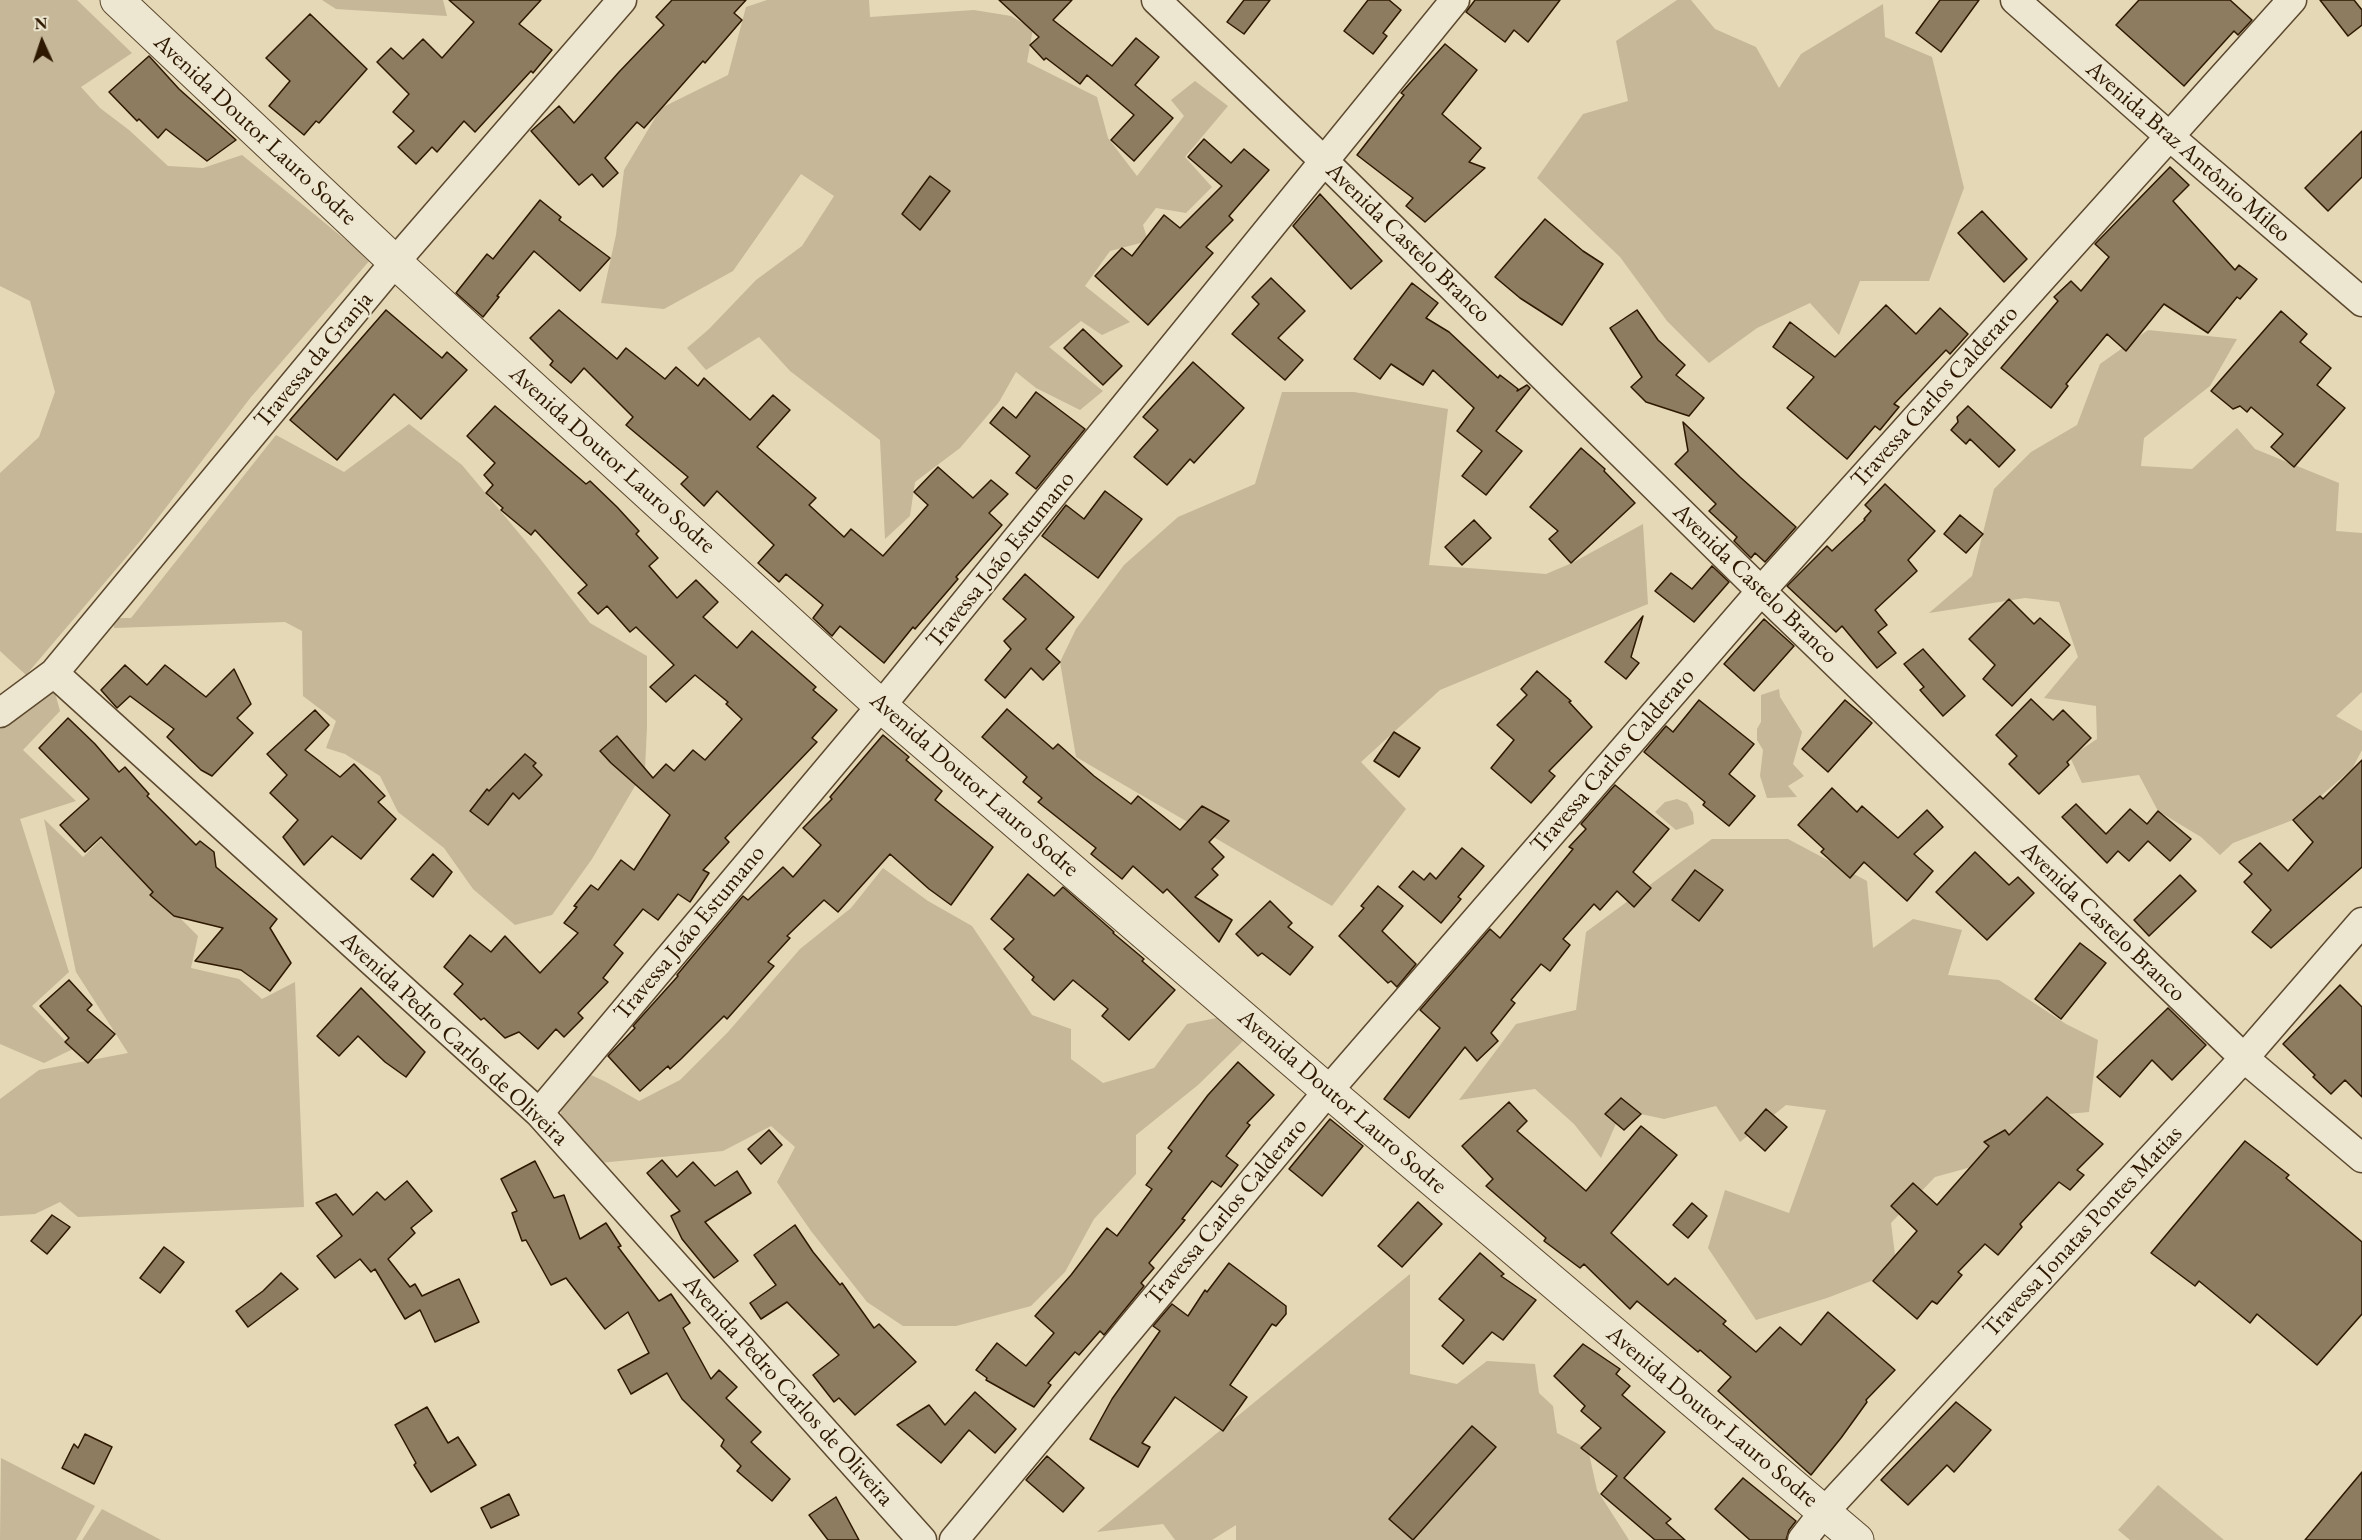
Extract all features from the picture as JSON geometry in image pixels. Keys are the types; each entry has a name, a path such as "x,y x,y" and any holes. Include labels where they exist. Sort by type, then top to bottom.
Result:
{"street":[{"name":"Avenida Doutor Lauro Sodre","path":"117,0 395,262 881,706 1328,1091 1857,1540"},
{"name":"Travessa da Granja","path":"0,713 54,673 395,262 622,0"},
{"name":"Avenida Castelo Branco","path":"1156,0 1324,161 1761,591 2244,1058 2362,1158"},
{"name":"Travessa João Estumano","path":"538,1113 881,706 1455,0"},
{"name":"Avenida Braz Antônio Mileo","path":"2015,0 2362,302"},
{"name":"Travessa Carlos Calderaro","path":"954,1540 1328,1091 1761,591 2292,0"},
{"name":"Avenida Pedro Carlos de Oliveira","path":"54,673 538,1113 922,1540"},
{"name":"Travessa Jonatas Pontes Matias","path":"1802,1540 1824,1512 2244,1058 2362,922"}],"shaded area":[{"path":"0,0 77,0 132,53 81,87 100,108 129,130 168,166 203,168 242,155 370,260 251,397 141,540 26,675 0,651 0,473 39,437 55,392 30,301 0,286"},
{"path":"322,0 443,0 447,16 336,9"},
{"path":"767,0 869,0 870,17 974,10 1011,16 1033,29 1027,62 1097,97 1108,138 1137,176 1184,116 1171,100 1195,81 1228,106 1185,157 1212,187 1186,213 1156,208 1143,225 1148,241 1110,251 1085,286 1130,322 1102,335 1081,321 1049,347 1103,391 1080,410 1036,388 1016,372 999,402 960,448 915,482 910,516 885,539 880,440 790,371 759,337 706,370 687,348 709,329 756,280 802,246 834,196 801,174 733,271 664,309 601,303 616,235 624,170 661,108 728,75 746,7"},
{"path":"1677,0 1691,0 1715,29 1756,47 1779,88 1801,54 1883,4 1885,37 1932,57 1964,188 1929,281 1860,281 1839,335 1810,303 1757,328 1709,363 1667,321 1620,257 1537,178 1583,114 1628,101 1616,41"},
{"path":"2148,330 2237,339 2210,386 2144,438 2141,466 2192,469 2237,428 2255,449 2339,483 2336,531 2362,533 2362,692 2336,716 2362,731 2362,750 2352,769 2293,820 2233,843 2220,855 2201,837 2158,811 2139,775 2082,783 2070,757 2097,739 2096,706 2044,698 2078,657 2059,602 2025,598 1929,613 1972,576 1994,489 2031,452 2077,425 2100,364"},
{"path":"1282,392 1354,392 1448,409 1429,565 1546,574 1572,563 1643,524 1648,604 1440,690 1361,762 1406,809 1332,906 1076,757 1060,662 1076,629 1124,565 1178,517 1255,484"},
{"path":"409,424 462,465 590,623 647,656 645,769 592,859 552,915 515,925 473,889 444,848 398,812 380,776 345,754 326,748 336,721 303,696 302,631 285,622 114,628 113,618 131,618 276,435 344,472"},
{"path":"54,689 60,711 23,750 76,801 20,819 69,972 32,1006 73,1049 44,1063 0,1044 0,729"},
{"path":"1779,689 1780,697 1802,732 1793,764 1804,776 1788,786 1797,797 1767,798 1760,776 1763,750 1757,740 1757,729 1761,722 1761,695"},
{"path":"1677,799 1687,803 1693,813 1694,824 1676,830 1655,812 1665,802"},
{"path":"44,819 83,857 101,839 198,936 191,968 239,979 262,999 295,982 304,1207 78,1217 60,1202 35,1214 0,1216 0,1099 39,1070 128,1053 76,972"},
{"path":"1712,839 1788,839 1867,881 1873,948 1913,919 1962,930 1948,975 1999,980 2066,1024 2098,1040 2089,1112 2068,1114 1993,1161 1935,1177 1891,1223 1897,1271 1827,1298 1756,1320 1708,1248 1725,1190 1789,1213 1826,1110 1786,1105 1740,1142 1716,1106 1664,1119 1622,1110 1601,1158 1574,1124 1535,1089 1459,1100 1516,1024 1576,1010 1586,932"},
{"path":"883,868 928,901 972,926 1032,1015 1071,1029 1071,1059 1103,1083 1154,1068 1187,1024 1226,1016 1243,1041 1198,1085 1136,1135 1136,1174 1094,1219 1065,1272 1031,1306 956,1326 903,1326 867,1302 811,1231 777,1182 795,1147 771,1126 723,1151 589,1164 560,1130 562,1099 576,1068 639,1101 680,1080 728,1032 800,949 851,908"},
{"path":"1410,1274 1410,1374 1457,1384 1487,1361 1535,1364 1539,1393 1553,1406 1557,1433 1588,1449 1597,1490 1629,1540 1236,1540 1236,1525 1212,1540 1175,1540 1163,1524 1097,1532"},
{"path":"1,1458 95,1506 76,1540 0,1540"},
{"path":"2158,1485 2224,1540 2130,1540 2118,1530"},
{"path":"102,1509 161,1540 82,1540"}],"building":[{"path":"449,0 541,0 519,24 552,50 533,73 531,71 475,132 464,121 437,152 432,147 416,164 398,147 414,131 393,112 409,94 377,62 391,48 403,59 423,39 442,58 474,22"},
{"path":"672,0 746,0 734,13 742,20 705,63 703,61 644,128 637,122 605,158 618,173 603,187 592,174 579,185 531,131 559,106 574,123 664,25 656,17"},
{"path":"999,0 1072,0 1053,20 1112,66 1136,38 1159,57 1135,85 1173,118 1134,161 1111,140 1134,115 1087,75 1080,84 1046,58 1044,60 1030,45 1039,37"},
{"path":"1244,0 1270,0 1244,34 1227,22"},
{"path":"1368,0 1389,0 1401,10 1383,33 1387,36 1373,54 1344,31"},
{"path":"1475,0 1560,0 1528,42 1514,30 1505,42 1466,12"},
{"path":"1940,0 1979,0 1941,52 1916,33"},
{"path":"2139,0 2230,0 2252,20 2238,35 2234,31 2184,86 2116,25"},
{"path":"2320,0 2354,0 2362,10 2362,25 2348,36"},
{"path":"310,14 367,69 319,123 316,121 304,135 269,106 290,81 266,58"},
{"path":"1445,44 1477,70 1442,114 1481,148 1469,162 1485,168 1425,222 1406,206 1413,198 1357,155 1404,95 1401,93"},
{"path":"149,56 179,89 236,140 207,161 166,129 158,138 139,119 137,121 109,92"},
{"path":"2362,131 2362,177 2328,211 2305,188"},
{"path":"1204,139 1231,163 1244,149 1269,170 1229,216 1233,220 1206,247 1213,253 1148,325 1095,276 1122,248 1132,256 1164,215 1180,228 1222,186 1188,157"},
{"path":"2170,167 2189,185 2173,201 2235,270 2239,265 2257,279 2240,299 2237,297 2208,333 2164,304 2126,351 2107,334 2066,384 2068,386 2051,408 2001,368 2058,301 2054,297 2071,281 2081,291 2109,257 2095,244"},
{"path":"930,176 950,191 920,230 902,214"},
{"path":"1320,194 1382,261 1351,289 1293,226"},
{"path":"540,200 561,217 559,220 610,258 580,291 534,251 483,317 456,293 487,254 493,259"},
{"path":"1982,211 2027,259 2004,282 1958,233"},
{"path":"1545,219 1583,251 1603,264 1562,325 1520,298 1495,277"},
{"path":"1271,278 1305,311 1278,338 1303,360 1285,380 1232,334 1259,304 1252,297"},
{"path":"1412,283 1438,303 1426,318 1449,332 1498,378 1500,375 1518,389 1517,391 1527,385 1530,388 1496,431 1522,451 1486,495 1462,476 1482,451 1457,431 1474,408 1433,370 1423,385 1391,364 1380,379 1354,359"},
{"path":"1886,305 1916,334 1940,308 1968,334 1950,354 1946,350 1894,404 1899,407 1880,430 1875,426 1847,459 1787,408 1814,377 1773,347 1790,322 1835,357"},
{"path":"386,310 442,358 447,352 467,370 421,419 394,394 337,460 290,420"},
{"path":"559,310 617,359 626,348 665,379 676,367 698,386 704,378 750,420 773,395 790,410 757,447 816,498 809,505 844,537 851,529 883,556 928,505 914,492 938,467 973,498 991,480 1008,494 989,513 1002,525 884,663 840,626 832,636 813,618 823,605 786,574 779,582 758,563 774,545 717,491 704,506 681,484 688,477 626,425 633,417 584,368 571,383 550,365 553,361 530,338"},
{"path":"1637,310 1658,340 1685,365 1676,375 1704,398 1689,416 1646,402 1631,387 1642,377 1610,328"},
{"path":"2281,311 2307,334 2300,342 2331,368 2317,385 2345,408 2294,467 2271,447 2283,434 2251,407 2247,412 2240,406 2233,409 2211,391"},
{"path":"1083,329 1122,366 1103,385 1064,348"},
{"path":"1193,362 1244,408 1194,463 1190,459 1167,485 1134,457 1158,430 1143,417"},
{"path":"1036,392 1085,429 1036,489 1016,473 1030,456 990,423 1003,407 1016,418"},
{"path":"495,406 586,484 590,481 617,507 639,531 636,534 658,558 649,566 677,598 696,580 718,602 703,617 737,648 752,631 816,687 813,690 837,710 812,738 817,742 725,838 729,842 703,870 709,873 690,902 678,894 658,920 643,909 614,945 623,953 603,978 608,982 578,1013 583,1018 564,1037 556,1029 538,1049 519,1032 505,1038 484,1018 481,1020 454,994 463,984 444,967 470,935 491,952 505,936 540,973 578,933 564,923 591,885 598,890 621,860 634,870 670,815 600,751 617,736 653,778 666,764 674,771 693,750 705,760 742,719 726,704 728,702 695,675 666,702 650,687 674,665 636,627 630,632 607,606 598,614 578,593 587,585 535,530 531,535 501,510 503,508 486,493 493,485 484,475 495,463 467,436"},
{"path":"1968,406 2015,450 1999,467 1970,439 1966,444 1951,430 1958,422 1957,417"},
{"path":"1683,422 1796,527 1765,562 1755,553 1751,558 1734,541 1737,537 1709,511 1716,504 1675,464 1688,451"},
{"path":"1581,448 1605,469 1604,471 1635,503 1571,563 1549,539 1558,531 1530,507"},
{"path":"1885,484 1935,531 1908,560 1917,571 1875,610 1887,625 1878,632 1896,653 1877,668 1842,626 1836,632 1787,586 1827,546 1832,551 1865,520 1871,511 1865,505"},
{"path":"1105,491 1142,519 1098,578 1042,536 1066,505 1084,519"},
{"path":"1960,515 1983,534 1966,553 1944,534"},
{"path":"1474,520 1491,538 1462,565 1445,547"},
{"path":"1712,566 1729,582 1694,622 1655,591 1671,573 1692,589"},
{"path":"1025,574 1074,617 1046,649 1060,662 1043,680 1031,668 1005,698 985,680 1011,649 1004,641 1026,619 1003,599"},
{"path":"2009,599 2034,624 2040,618 2070,645 2012,706 1983,679 1995,665 1969,639"},
{"path":"1643,616 1631,657 1639,663 1626,679 1605,662"},
{"path":"1764,619 1794,646 1754,691 1724,664"},
{"path":"1923,649 1965,696 1943,716 1920,690 1924,687 1904,664"},
{"path":"125,665 147,685 165,665 206,697 234,669 251,704 237,718 253,733 212,776 201,770 167,737 174,729 130,696 117,708 101,690"},
{"path":"1537,671 1571,701 1569,702 1592,727 1549,771 1555,776 1531,803 1491,768 1514,740 1497,725 1527,695 1521,689"},
{"path":"2031,699 2053,720 2063,710 2091,738 2067,762 2069,765 2039,794 2009,764 2017,756 1996,735"},
{"path":"1699,700 1754,744 1729,774 1755,796 1729,826 1703,805 1705,802 1644,752 1666,726 1673,732"},
{"path":"1845,700 1872,723 1828,772 1802,749"},
{"path":"1007,709 1053,749 1058,744 1094,776 1131,804 1138,796 1180,830 1202,806 1229,821 1209,842 1224,857 1212,869 1218,875 1195,897 1232,920 1219,942 1167,889 1163,893 1133,866 1122,879 1091,854 1096,848 1038,802 1042,798 1023,782 1027,777 982,737"},
{"path":"315,710 329,725 305,750 340,777 354,764 385,796 378,802 396,819 361,859 332,836 304,865 283,837 298,820 270,793 287,775 267,754"},
{"path":"68,718 119,772 125,767 149,794 147,796 196,845 200,841 214,852 216,867 277,919 270,928 291,963 270,991 241,970 195,961 223,928 174,916 150,895 153,892 101,837 85,852 60,825 89,799 39,748"},
{"path":"1394,732 1420,748 1399,777 1374,761"},
{"path":"883,735 909,757 906,760 942,791 935,800 993,847 951,905 929,889 890,854 838,912 824,900 787,936 790,938 768,962 774,966 727,1019 724,1016 670,1069 668,1066 640,1091 608,1056 635,1028 633,1026 678,976 743,896 748,900 783,867 793,877 821,845 803,828 832,799 830,797"},
{"path":"525,754 536,763 533,766 542,775 519,799 513,793 488,825 470,811 487,789 489,791"},
{"path":"2362,760 2362,867 2271,948 2252,932 2271,910 2244,882 2252,874 2239,862 2260,843 2288,871 2313,842 2293,820 2320,796 2323,799"},
{"path":"1615,785 1669,829 1633,872 1651,888 1634,907 1617,891 1600,910 1594,904 1563,939 1570,945 1550,971 1541,964 1511,1000 1515,1003 1491,1033 1498,1041 1477,1061 1465,1047 1409,1118 1384,1099 1440,1028 1420,1010 1490,929 1500,938 1573,849 1569,847 1586,829 1581,824"},
{"path":"1832,788 1857,812 1862,806 1898,838 1927,810 1943,827 1914,854 1933,871 1907,901 1864,862 1850,878 1821,852 1824,849 1798,825"},
{"path":"2076,804 2106,834 2130,809 2147,824 2158,811 2191,839 2170,861 2148,841 2129,861 2118,851 2107,863 2062,817"},
{"path":"1462,848 1484,866 1458,897 1461,899 1441,923 1399,887 1413,871 1424,880 1430,873 1436,879"},
{"path":"1975,852 2009,885 2018,877 2034,893 1987,940 1936,892"},
{"path":"433,854 452,872 433,897 411,879"},
{"path":"1695,870 1723,890 1699,921 1672,900"},
{"path":"1028,874 1054,896 1063,887 1144,959 1142,961 1175,990 1129,1040 1102,1016 1108,1009 1073,980 1054,1000 1032,980 1034,977 1004,949 1014,939 991,919"},
{"path":"2180,875 2196,891 2149,936 2134,920"},
{"path":"1378,886 1403,906 1382,931 1416,964 1397,987 1391,981 1388,983 1339,936 1364,908 1361,906"},
{"path":"1270,901 1292,923 1288,927 1313,947 1290,975 1262,953 1258,956 1236,934"},
{"path":"2080,943 2106,963 2061,1019 2035,999"},
{"path":"69,980 92,1005 87,1010 115,1034 88,1063 65,1042 69,1038 40,1006"},
{"path":"2340,985 2362,1007 2362,1097 2345,1080 2331,1094 2283,1044"},
{"path":"361,988 425,1052 406,1077 385,1062 358,1036 339,1056 317,1036"},
{"path":"2168,1008 2206,1045 2172,1080 2152,1060 2120,1097 2097,1077"},
{"path":"1238,1062 1274,1095 1247,1123 1250,1125 1226,1156 1238,1165 1221,1187 1212,1181 1182,1219 1185,1220 1149,1263 1154,1268 1141,1283 1144,1286 1104,1335 1100,1331 1079,1355 1075,1352 1048,1383 1051,1385 1034,1407 986,1380 987,1378 976,1370 997,1343 1026,1366 1054,1333 1035,1316 1071,1275 1107,1228 1117,1236 1152,1189 1146,1185 1172,1151 1168,1148 1208,1095"},
{"path":"2047,1097 2103,1144 2077,1170 2084,1175 2070,1190 2059,1182 2020,1224 2022,1227 1998,1255 1985,1244 1958,1272 1962,1275 1937,1304 1932,1301 1917,1319 1873,1281 1917,1231 1891,1206 1913,1183 1937,1205 1989,1146 1984,1142 2005,1130 2009,1135"},
{"path":"1621,1098 1641,1114 1624,1130 1605,1114"},
{"path":"1509,1102 1527,1121 1517,1131 1586,1191 1641,1126 1677,1155 1611,1233 1668,1285 1675,1278 1726,1321 1723,1324 1756,1352 1780,1327 1801,1345 1828,1312 1895,1370 1866,1400 1867,1402 1841,1438 1811,1475 1718,1391 1731,1377 1637,1301 1630,1309 1584,1264 1580,1268 1544,1241 1546,1238 1486,1186 1493,1179 1462,1146"},
{"path":"1766,1109 1787,1127 1765,1151 1745,1133"},
{"path":"1330,1119 1363,1146 1322,1196 1289,1169"},
{"path":"769,1130 782,1145 761,1164 748,1149"},
{"path":"2245,1141 2289,1175 2286,1178 2362,1242 2362,1314 2317,1365 2257,1314 2250,1323 2199,1281 2195,1286 2151,1253"},
{"path":"662,1160 677,1177 693,1162 715,1186 737,1171 751,1193 705,1222 738,1261 714,1278 682,1239 671,1216 680,1211 647,1173"},
{"path":"535,1161 554,1198 564,1195 580,1239 606,1223 621,1246 618,1247 659,1301 671,1294 690,1323 683,1328 711,1379 719,1370 737,1387 726,1398 761,1432 751,1442 790,1479 772,1501 737,1471 741,1466 721,1446 724,1440 682,1399 667,1373 631,1394 618,1370 649,1353 628,1312 605,1329 566,1278 551,1285 526,1240 522,1241 512,1213 517,1211 501,1179"},
{"path":"407,1181 432,1211 411,1228 415,1233 388,1259 410,1287 415,1284 422,1296 459,1279 479,1322 435,1342 420,1310 405,1319 375,1269 371,1272 360,1259 335,1278 317,1256 342,1236 316,1203 336,1194 353,1215 377,1192 385,1200"},
{"path":"1418,1202 1442,1224 1402,1267 1378,1246"},
{"path":"1692,1203 1707,1216 1688,1238 1673,1225"},
{"path":"52,1215 70,1227 47,1254 31,1241"},
{"path":"795,1225 813,1252 840,1285 842,1283 874,1328 879,1324 916,1362 855,1415 839,1398 834,1402 813,1375 839,1355 787,1302 761,1319 750,1303 776,1285 754,1255"},
{"path":"164,1247 184,1262 160,1293 140,1278"},
{"path":"1480,1253 1504,1274 1501,1276 1536,1300 1503,1340 1492,1332 1463,1364 1442,1346 1464,1320 1439,1299"},
{"path":"1229,1263 1286,1306 1286,1314 1276,1326 1272,1324 1230,1385 1247,1397 1223,1431 1175,1397 1142,1443 1150,1447 1138,1467 1090,1439 1112,1399 1160,1331 1153,1326 1172,1304 1188,1316 1205,1290 1207,1292"},
{"path":"281,1273 298,1289 248,1327 236,1311 263,1291"},
{"path":"1583,1344 1620,1369 1616,1374 1630,1386 1622,1395 1665,1432 1624,1478 1671,1519 1666,1523 1685,1540 1655,1540 1601,1494 1617,1476 1581,1448 1601,1428 1581,1411 1585,1406 1554,1376"},
{"path":"975,1392 1016,1429 995,1453 969,1430 941,1463 897,1425 929,1405 945,1425"},
{"path":"1956,1402 1991,1430 1954,1472 1947,1465 1908,1505 1881,1480"},
{"path":"427,1407 448,1443 458,1437 476,1465 431,1492 414,1465 416,1463 395,1425"},
{"path":"1472,1426 1496,1447 1413,1540 1389,1519"},
{"path":"85,1434 112,1447 94,1484 62,1468 74,1444 78,1448"},
{"path":"1047,1456 1084,1488 1063,1512 1026,1480"},
{"path":"2362,1472 2362,1540 2305,1540"},
{"path":"1743,1478 1796,1521 1789,1530 1786,1540 1750,1540 1715,1509"},
{"path":"509,1494 519,1515 491,1528 481,1508"},
{"path":"836,1497 859,1540 828,1540 809,1515"}]}
